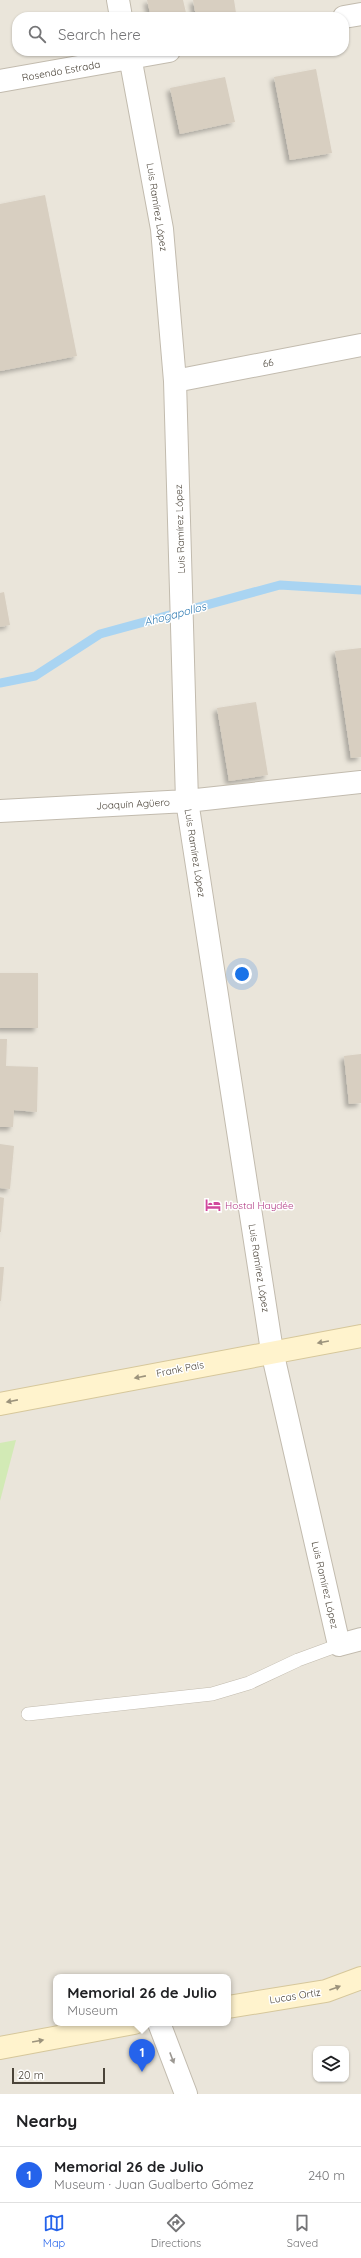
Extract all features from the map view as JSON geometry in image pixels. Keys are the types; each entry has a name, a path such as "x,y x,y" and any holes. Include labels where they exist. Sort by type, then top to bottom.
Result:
{"main road":[{"name":"Frank País","path":"0,1404 272,1351 361,1336"},
{"name":"Lucas Ortiz","path":"231,2007 326,1991 361,1978"},
{"path":"0,2048 118,2026"}],"street":[{"path":"118,0 121,12"},
{"path":"349,16 361,14"},
{"name":"Rosendo Estrada","path":"0,81 125,56"},
{"name":"Luis Ramírez López","path":"130,56 162,229 175,381 187,801 272,1351 339,1645"},
{"name":"66","path":"175,381 361,345"},
{"name":"Joaquín Agüero","path":"0,811 187,801 361,782"},
{"path":"339,1645 361,1639"},
{"path":"160,2026 186,2094"}],"lane":[{"path":"28,1714 212,1694 249,1683 298,1660 339,1645"}],"shaded area":[{"path":"0,0 361,0 361,2094 0,2094"}],"green space":[{"path":"16,1440 0,1501 0,1443"}],"building":[{"path":"147,0 183,0 186,12 150,12"},
{"path":"193,0 234,0 236,12 195,12"},
{"path":"316,69 332,153 290,160 274,77"},
{"path":"225,77 235,122 180,134 170,88"},
{"path":"45,195 77,356 0,371 0,204"},
{"path":"4,592 10,625 0,627 0,593"},
{"path":"361,648 361,757 351,758 335,651"},
{"path":"256,702 268,775 229,781 217,708"},
{"path":"0,973 38,973 38,1028 0,1028"},
{"path":"0,1039 7,1039 6,1066 38,1067 37,1112 14,1110 13,1127 0,1127"},
{"path":"361,1054 361,1103 349,1104 344,1056"},
{"path":"0,1144 14,1146 10,1189 0,1188"},
{"path":"0,1197 4,1198 1,1232 0,1232"},
{"path":"0,1267 4,1267 1,1301 0,1301"}],"waterway":[{"name":"Ahogapollos","path":"0,683 35,676 100,634 280,585 361,590"}],"place":[{"name":"Hostal Haydée","path":"213,1205"},
{"name":"Memorial 26 de Julio","path":"142,2072"}]}
